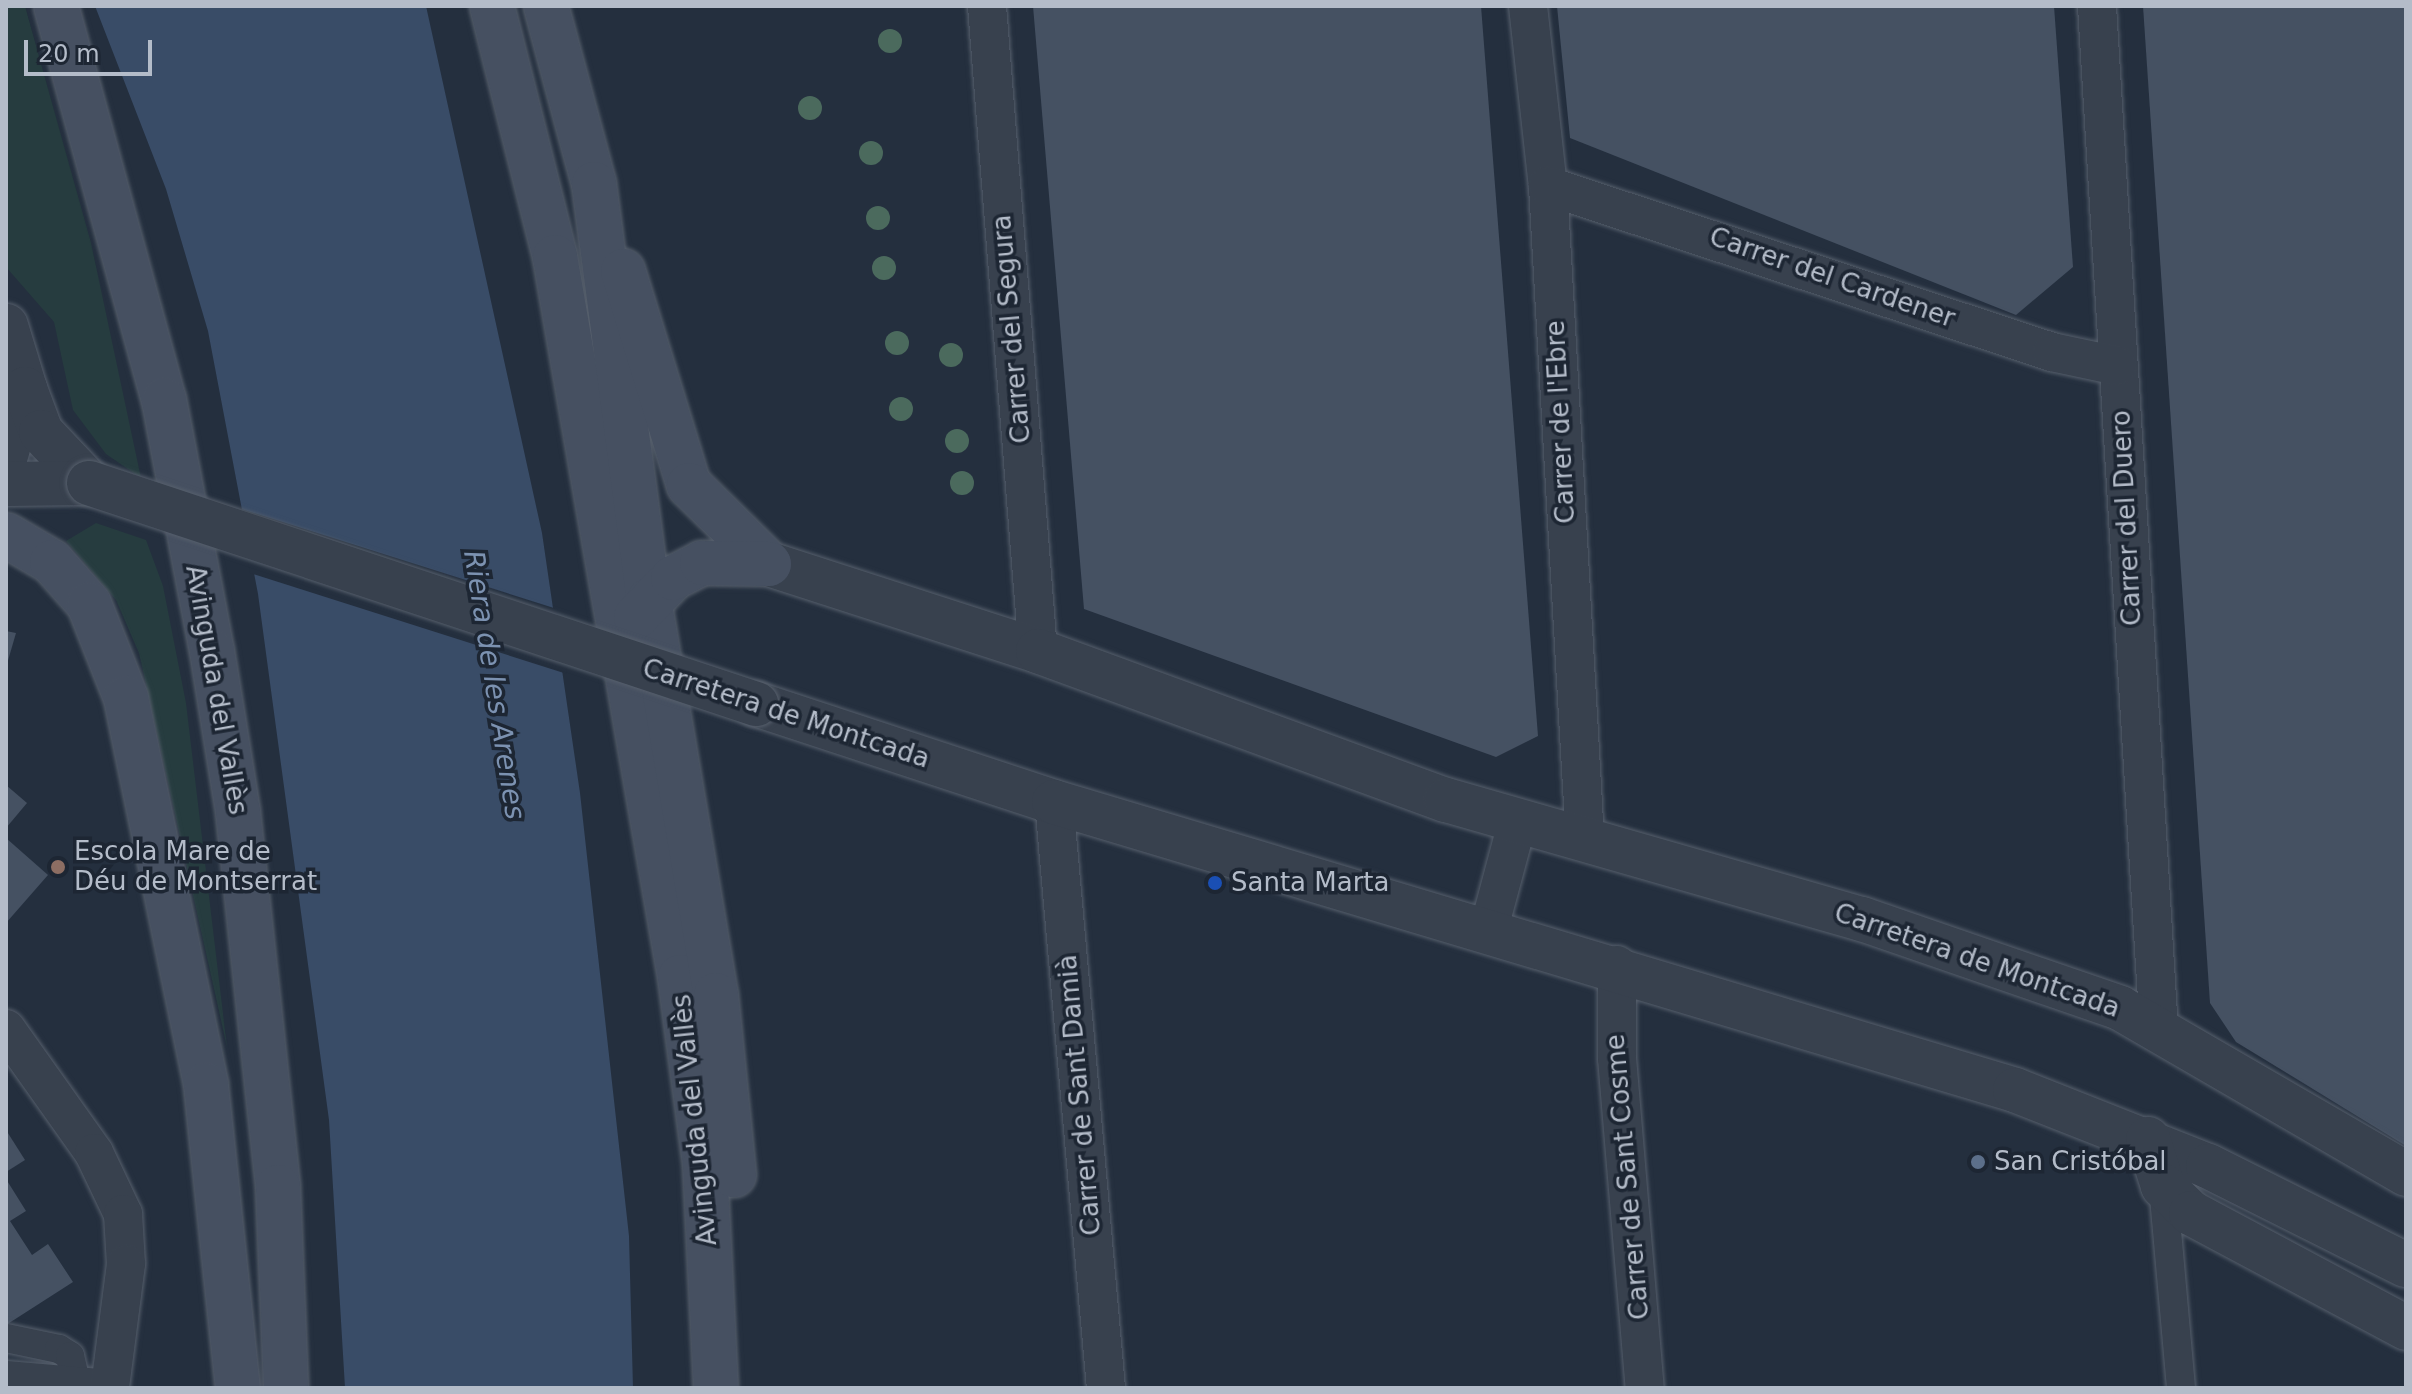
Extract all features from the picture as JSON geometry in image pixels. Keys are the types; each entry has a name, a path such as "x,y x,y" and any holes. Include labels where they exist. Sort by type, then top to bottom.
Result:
{"main road":[{"name":"Avinguda del Vallès","path":"56,6 164,400 212,651 238,812 278,1187 286,1388"},
{"name":"Avinguda del Vallès","path":"492,6 555,257 623,636 694,1070 716,1388"},
{"name":"Avinguda del Vallès","path":"546,6 594,184 649,600 729,1093 746,1388"},
{"path":"594,184 689,485 769,564"},
{"path":"6,535 52,562 89,604 126,698 204,1071 238,1388"},
{"path":"623,636 649,600 702,563 769,564"}],"street":[{"name":"Carrer del Segura","path":"987,6 1038,651"},
{"name":"Carrer de l'Ebre","path":"1528,6 1548,186 1585,840"},
{"name":"Carrer del Duero","path":"2097,6 2159,1031"},
{"name":"Carrer del Cardener","path":"1548,186 2052,352 2118,366"},
{"name":"Carretera de Montcada","path":"6,326 41,432 89,483"},
{"path":"6,455 25,389"},
{"name":"Carretera de Montcada","path":"6,484 89,483 1054,802 1617,965 2015,1090 2148,1139 2406,1265"},
{"name":"Carretera de Montcada","path":"769,564 1038,651 1518,820 1862,919 2120,1008 2406,1174"},
{"name":"Carrer de Sant Damià","path":"1054,802 1106,1388"},
{"path":"1489,928 1518,820"},
{"name":"Carrer de Sant Cosme","path":"1617,965 1617,1058 1645,1388"},
{"path":"6,1029 94,1153 123,1214 126,1264 99,1384"},
{"path":"2148,1139 2163,1186 2181,1388"},
{"path":"2163,1186 2225,1234 2406,1328"},
{"path":"6,1338 59,1349 99,1384"},
{"path":"6,1375 99,1384"}],"green space":[{"path":"6,6 25,6 91,243 141,478 106,454 73,410 54,322 6,267"},
{"path":"96,523 146,540 163,586 186,703 227,1047 139,653 116,600 66,541"}],"water":[{"name":"Riera de les Arenes","path":"95,6 426,6 542,533 580,793 629,1236 633,1388 345,1388 329,1120 258,594 208,331 166,189"}],"pier":[{"path":"238,508 557,609 567,674 250,573"}],"building":[{"path":"1033,6 1481,6 1538,736 1496,757 1084,609"},
{"path":"1557,6 2054,6 2073,267 2016,315 1570,138"},
{"path":"2143,6 2406,6 2406,1146 2236,1042 2210,1003"},
{"path":"6,631 16,633 7,664 6,664"},
{"path":"6,785 27,803 6,828"},
{"path":"6,838 48,875 6,923"},
{"path":"6,1130 25,1160 6,1172"},
{"path":"6,1179 26,1211 10,1221 32,1255 48,1244 73,1282 6,1325"}],"place":[{"name":"Escola Mare de Déu de Montserrat","path":"58,867"},
{"name":"Santa Marta","path":"1215,883"},
{"name":"San Cristóbal","path":"1978,1162"}]}
